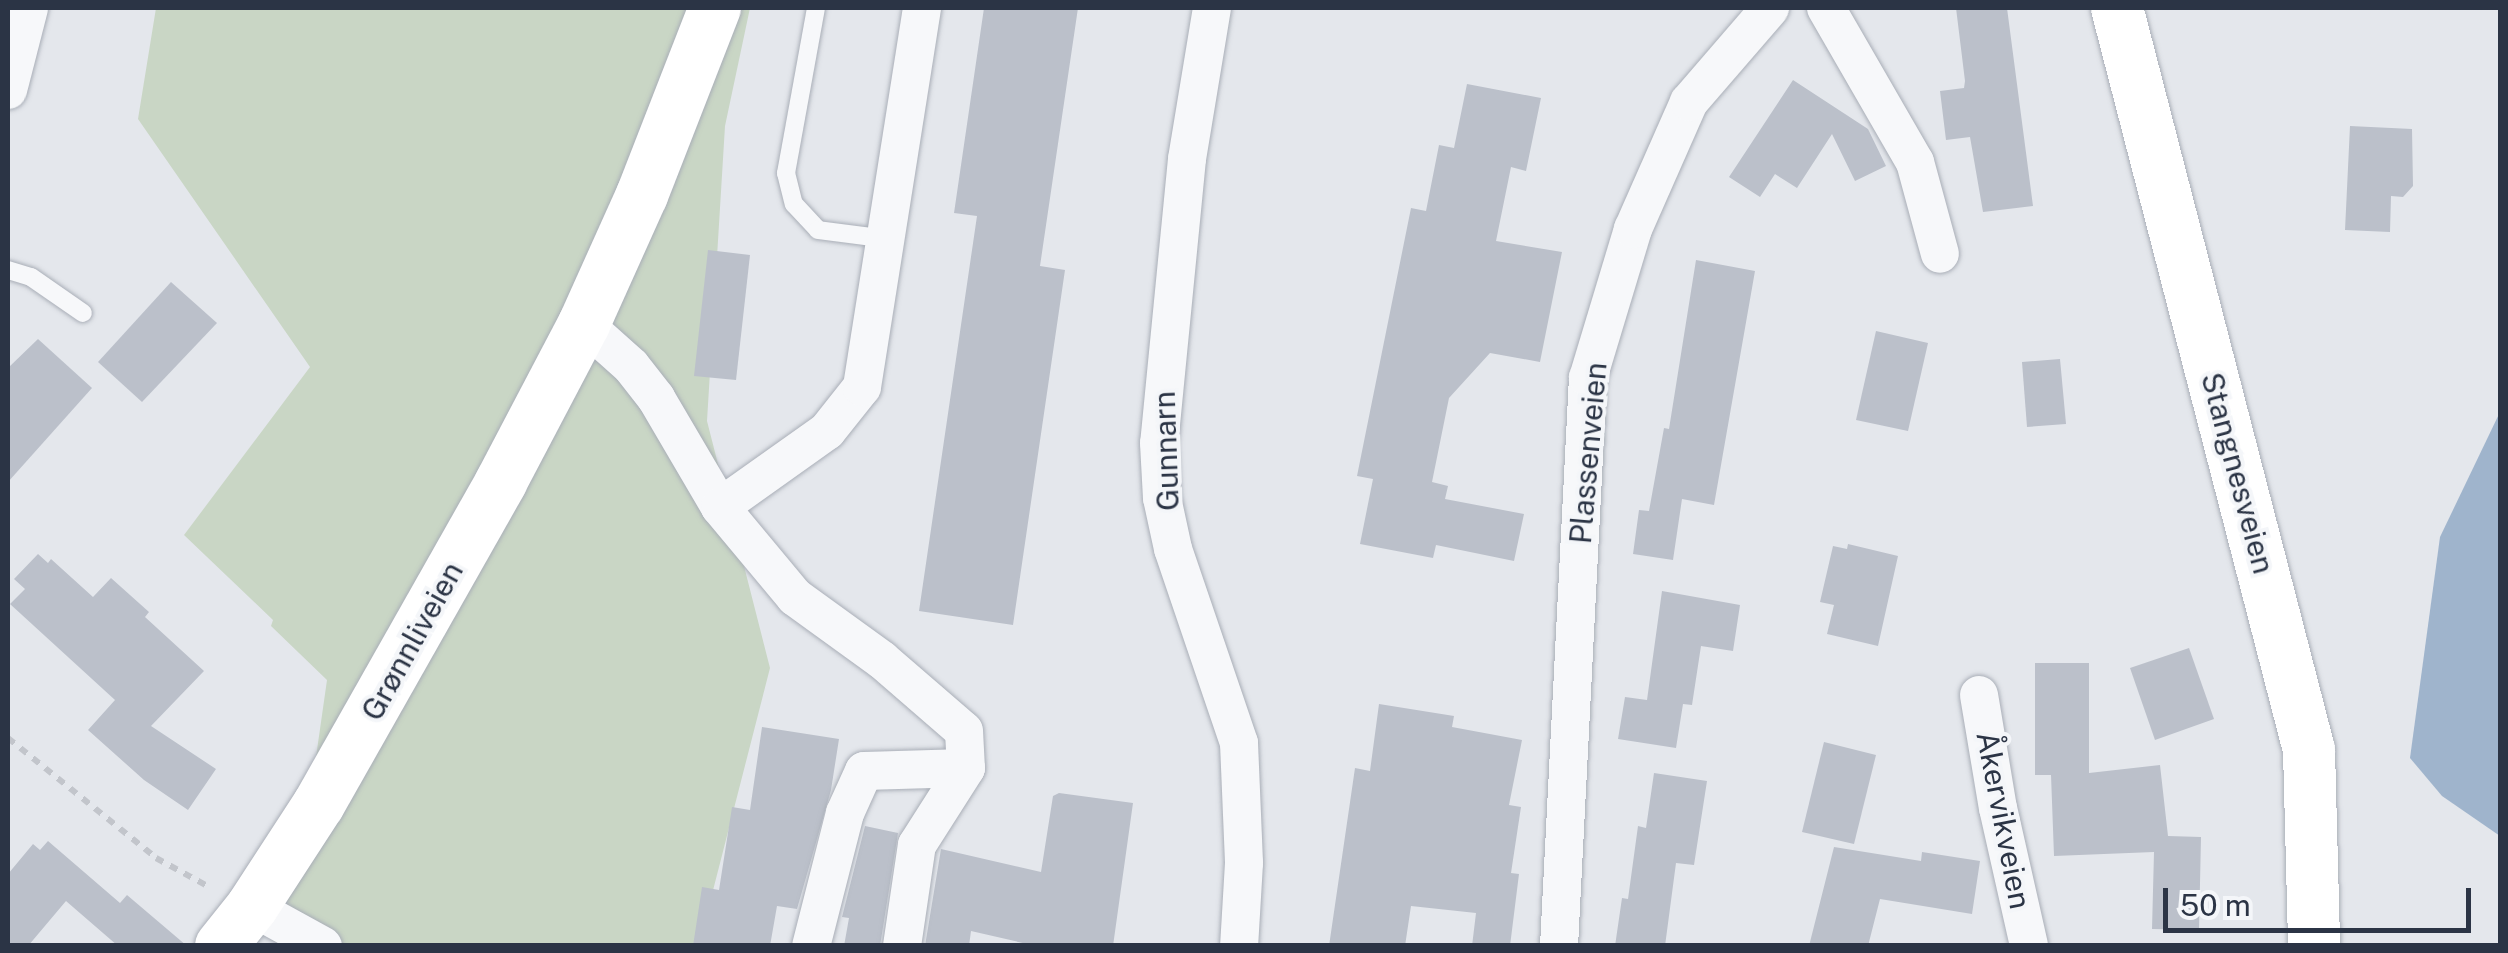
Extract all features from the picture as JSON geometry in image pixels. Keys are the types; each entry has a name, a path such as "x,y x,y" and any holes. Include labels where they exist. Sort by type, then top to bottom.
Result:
{"street":[{"path":"8,90 29,8"},
{"name":"Grønnliveien","path":"236,926 390,684 584,324 642,194 715,8"},
{"path":"720,506 820,438 862,387 922,8"},
{"name":"Gunnarn","path":"1212,8 1187,160 1159,444 1162,498 1172,549 1239,744 1244,793 1238,946"},
{"name":"Plassenveien","path":"1558,946 1588,378 1633,229 1690,102 1770,8"},
{"path":"1826,8 1915,162 1940,254"},
{"name":"Stangnesveien","path":"2126,24 2309,750 2314,946"},
{"path":"584,324 631,366 656,398 720,506 795,597 882,660 964,730 966,768 917,846 902,946"},
{"name":"Åkervikveien","path":"1980,695 1998,808 2030,946"},
{"path":"811,946 845,812 864,771 966,768"},
{"path":"236,926 322,946"}],"lane":[{"path":"816,8 786,173 794,204 818,230 887,240"},
{"path":"8,270 30,277 83,312"}],"path":[{"path":"8,738 236,926"}],"green space":[{"path":"156,8 750,8 725,126 707,421 770,668 699,945 289,945 246,917 309,806 327,680 271,626 273,620 184,535 310,367 138,119"}],"water":[{"path":"2500,412 2500,836 2442,796 2410,758 2440,537"}],"building":[{"path":"984,8 1078,8 1040,266 1065,270 1013,625 919,611 977,216 954,213"},
{"path":"1956,8 2007,8 2033,206 1983,212 1970,137 1946,140 1940,91 1964,88 1965,81"},
{"path":"1793,80 1868,129 1886,166 1855,181 1832,134 1797,188 1775,174 1760,197 1729,177"},
{"path":"1467,84 1541,98 1526,171 1511,167 1496,241 1562,252 1540,362 1490,353 1449,398 1432,482 1448,486 1445,499 1524,514 1514,561 1436,545 1433,558 1360,544 1373,479 1357,476 1411,208 1426,211 1439,145 1454,148"},
{"path":"2350,126 2412,129 2413,186 2403,197 2391,196 2390,232 2345,230"},
{"path":"708,250 750,255 736,380 694,376"},
{"path":"1696,260 1755,271 1714,505 1682,499 1673,560 1633,554 1639,510 1649,511 1664,428 1669,429"},
{"path":"171,282 217,323 142,402 98,362"},
{"path":"1876,331 1928,343 1908,431 1856,420"},
{"path":"38,339 92,388 8,482 8,368"},
{"path":"2060,359 2066,424 2027,427 2022,362"},
{"path":"1848,544 1898,556 1878,646 1827,634 1834,605 1820,602 1833,546 1847,549"},
{"path":"38,554 48,563 51,559 93,597 111,578 149,612 145,617 204,671 151,726 216,769 188,810 144,780 88,730 115,700 10,604 25,589 14,579"},
{"path":"1662,591 1740,605 1733,651 1701,646 1692,705 1683,704 1676,748 1618,739 1625,697 1647,700"},
{"path":"2189,648 2214,719 2155,740 2130,668"},
{"path":"2035,663 2089,663 2089,773 2160,765 2168,836 2201,837 2199,930 2152,929 2154,852 2054,856 2051,775 2035,775"},
{"path":"1379,704 1454,716 1452,727 1522,740 1509,805 1521,807 1511,873 1519,874 1510,946 1472,946 1476,913 1411,906 1405,946 1329,946 1355,768 1370,771"},
{"path":"762,727 839,739 831,790 797,909 777,906 770,946 693,946 702,887 719,890 732,807 750,810"},
{"path":"1824,742 1876,755 1854,844 1802,832"},
{"path":"1654,773 1707,781 1694,865 1676,863 1665,946 1615,946 1622,898 1628,899 1638,826 1646,828"},
{"path":"1059,793 1133,803 1113,946 1036,946 971,931 969,946 925,946 941,849 1041,872 1053,796"},
{"path":"865,826 898,833 880,946 844,946 849,918 842,917"},
{"path":"48,841 120,903 127,895 187,946 118,946 66,901 28,946 8,946 8,874 33,844 40,850"},
{"path":"1834,847 1921,861 1922,852 1980,861 1972,914 1880,899 1868,946 1809,946"}]}
